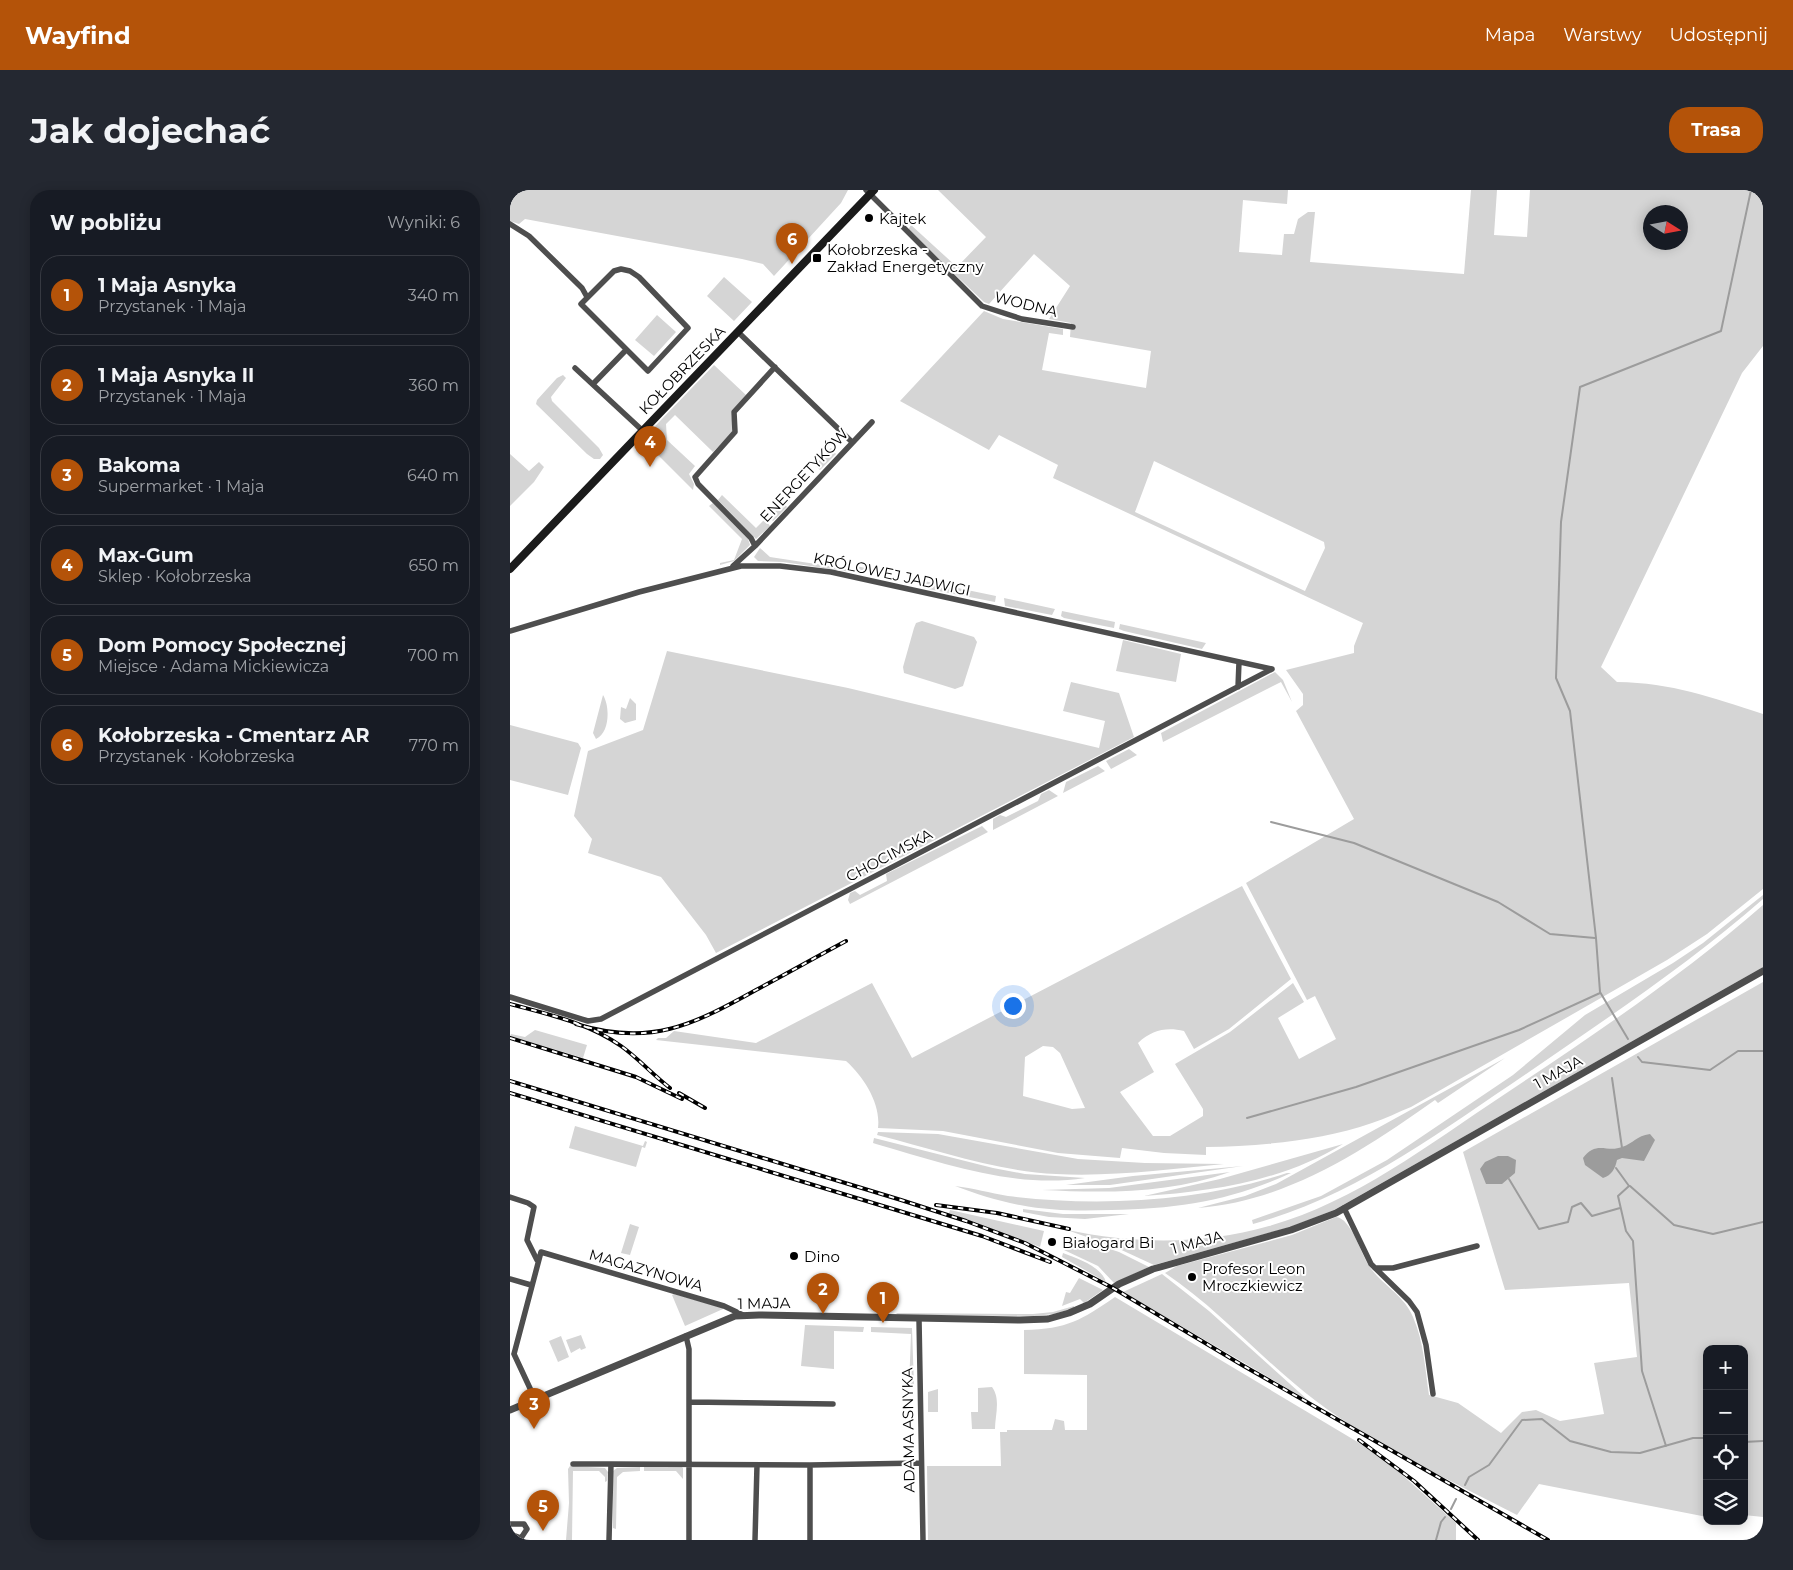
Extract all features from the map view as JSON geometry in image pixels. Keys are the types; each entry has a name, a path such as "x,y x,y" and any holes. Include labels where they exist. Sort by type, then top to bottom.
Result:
{"main road":[{"name":"KOŁOBRZESKA","path":"510,569 738,332 870,191"}],"street":[{"name":"WODNA","path":"870,191 982,306 1022,319 1073,328"},
{"path":"510,224 529,236 582,288 587,297"},
{"path":"620,269 630,271 687,326 686,331 648,371 626,350 582,306 582,302 587,297 614,271 620,269"},
{"path":"738,332 852,442"},
{"path":"594,384 626,350"},
{"path":"575,368 643,431"},
{"name":"ENERGETYKÓW","path":"755,546 752,538 698,484 695,477 736,432 734,412 775,368"},
{"name":"ENERGETYKÓW","path":"730,568 755,546 872,422"},
{"path":"750,551 752,565"},
{"name":"KRÓLOWEJ JADWIGI","path":"510,631 639,592 730,568 752,565 794,567 831,572 1272,669"},
{"path":"1238,687 1239,662"},
{"name":"CHOCIMSKA","path":"510,998 588,1021 601,1020 1272,669"},
{"name":"1 MAJA","path":"510,1410 725,1319 743,1315 1020,1320 1062,1316 1090,1304 1119,1284 1153,1269 1298,1228 1344,1208 1763,971"},
{"path":"510,1197 533,1206 527,1240 537,1260 512,1354 535,1399"},
{"path":"1344,1208 1375,1268 1411,1303 1417,1312 1426,1345 1433,1394"},
{"path":"1375,1268 1393,1268 1477,1246"},
{"name":"MAGAZYNOWA","path":"537,1260 540,1252 724,1306 743,1315"},
{"path":"510,1279 531,1285"},
{"name":"ADAMA ASNYKA","path":"920,1319 920,1463 923,1540"},
{"path":"686,1336 689,1348 689,1540"},
{"path":"689,1402 833,1404"},
{"path":"573,1464 810,1465 920,1463"},
{"path":"609,1540 611,1464"},
{"path":"755,1540 756,1465"},
{"path":"810,1465 810,1540"},
{"path":"510,1524 524,1524 527,1529 522,1538 510,1534"}],"shaded area":[{"path":"510,190 848,190 841,203 774,276 763,264 742,259 525,219 519,224 510,221"},
{"path":"938,190 1288,190 1287,204 1243,200 1239,252 1282,255 1284,234 1294,234 1298,219 1308,212 1315,212 1310,262 1464,274 1471,190 1497,190 1494,235 1527,237 1530,190 1763,190 1763,346 1742,373 1601,667 1617,682 1674,688 1763,714 1763,889 1707,934 1667,960 1411,1107 1377,1121 1332,1134 1269,1144 1206,1147 1206,1155 1122,1148 1120,1158 1058,1153 943,1131 878,1128 877,1110 874,1100 865,1083 846,1061 656,1040 658,1038 666,1038 674,1031 756,1043 872,983 912,1058 1242,886 1291,979 1229,1029 1194,1049 1184,1031 1171,1029 1154,1032 1149,1035 1138,1043 1154,1072 1120,1092 1153,1136 1170,1136 1203,1116 1203,1109 1175,1064 1230,1032 1293,983 1304,1002 1278,1018 1299,1059 1336,1039 1315,996 1307,1000 1246,883 1354,819 1296,711 1303,705 1303,694 1286,670 1354,653 1354,646 1363,623 1053,478 1058,465 999,435 989,450 900,401 984,311 1003,319 1063,329 1063,335 1049,333 1042,370 1146,388 1151,351 1070,337 1071,323 1049,319 1070,286 1034,254 989,304 984,302 908,230 911,225 957,267 986,237","holes":["1154,461 1324,542 1325,548 1305,591 1135,512","1043,1046 1053,1047 1060,1053 1085,1108 1072,1109 1023,1096 1025,1057"]},
{"path":"724,277 752,302 734,321 707,296"},
{"path":"657,315 676,332 654,356 635,340"},
{"path":"714,365 746,395 731,412 732,433 713,452 675,415 666,424 667,440 695,466 689,474 694,484 693,490 655,452 648,450 652,446 646,440 633,449"},
{"path":"563,375 566,378 551,397 552,401 599,448 603,455 600,459 594,459 587,454 536,404 537,400 557,378"},
{"path":"831,448 836,454 820,470 815,465"},
{"path":"510,454 529,471 539,462 544,467 534,482 510,506"},
{"path":"722,495 756,528 765,519 770,526 756,539 718,500"},
{"path":"782,501 787,507 773,521 768,516"},
{"path":"713,503 748,539 750,545 734,561 720,565 720,563 734,560 742,539 709,506"},
{"path":"760,548 770,557 855,570 857,566 869,569 865,574 783,562 758,561 754,557"},
{"path":"924,581 996,596 995,602 923,588"},
{"path":"1004,598 1055,609 1052,615 1005,606"},
{"path":"1062,611 1115,622 1114,628 1064,618 1061,616"},
{"path":"922,621 974,637 977,642 963,686 955,689 904,673 903,667 914,628 916,623"},
{"path":"1120,624 1206,643 1202,649 1124,631 1119,629"},
{"path":"1123,640 1181,654 1176,682 1116,671"},
{"path":"667,651 848,688 1099,748 1105,721 1063,711 1071,682 1119,693 1134,737 716,953 706,935 661,877 588,853 592,839 574,816 588,751 643,730"},
{"path":"1275,672 1283,680 1292,702 1281,682 1163,742 1161,733"},
{"path":"603,695 608,712 607,719 604,731 596,739 593,733"},
{"path":"630,698 636,704 636,720 625,723 620,719 621,707 626,709"},
{"path":"510,725 578,743 581,748 568,795 510,780"},
{"path":"1129,749 1137,755 1111,769 1106,761"},
{"path":"1098,766 1105,771 1063,793 1066,782"},
{"path":"1049,790 1058,796 993,830 993,819 1000,815 1006,817 1038,801 1041,794"},
{"path":"982,826 988,832 850,904 848,900 850,893 855,891 860,895 887,881 886,874"},
{"path":"1763,895 1763,899 1735,923 1649,989 1430,1139 1397,1160 1327,1197 1291,1212 1253,1224 1252,1220 1321,1196 1387,1160 1513,1075 1585,1015 1703,943"},
{"path":"1763,905 1763,967 1334,1210 1290,1227 1154,1265 1115,1247 1067,1230 1092,1235 1143,1240 1219,1237 1269,1226 1301,1216 1331,1202 1390,1170 1603,1028 1669,981"},
{"path":"1763,982 1763,1517 1748,1515 1748,1345 1703,1345 1703,1516 1539,1484 1517,1515 1414,1462 1339,1418 1297,1386 1223,1319 1165,1273 1177,1266 1292,1235 1336,1217 1346,1223 1351,1230 1374,1273 1399,1296 1409,1309 1420,1336 1429,1395 1458,1403 1501,1433 1522,1412 1536,1410 1560,1421 1604,1414 1594,1363 1637,1357 1629,1283 1505,1290 1463,1152"},
{"path":"535,1030 587,1045 583,1058 510,1036 511,1034 525,1037"},
{"path":"1505,1058 1438,1103 1435,1100 1381,1137 1324,1170 1294,1184 1263,1195 1231,1203 1198,1208 1245,1196 1276,1184"},
{"path":"575,1126 643,1146 645,1141 647,1142 645,1148 642,1147 636,1167 569,1148"},
{"path":"878,1132 938,1134 1078,1159 1145,1163 1224,1164 1140,1172 1077,1175 1033,1172 966,1159 877,1135"},
{"path":"1650,1134 1655,1140 1644,1161 1622,1158 1617,1160 1613,1171 1603,1178 1585,1165 1583,1158 1592,1150 1622,1147 1641,1136"},
{"path":"874,1138 993,1168 1025,1174 1085,1178 1032,1180 1005,1177 953,1166 876,1144 873,1143"},
{"path":"1343,1144 1297,1167 1247,1182 1196,1191 1144,1196 1220,1179"},
{"path":"1498,1156 1508,1156 1516,1160 1515,1173 1502,1184 1486,1184 1480,1169 1485,1162"},
{"path":"1243,1166 1110,1185 1066,1185 1133,1176"},
{"path":"1230,1172 1184,1185 1161,1188 1090,1192 1042,1190 1109,1188"},
{"path":"1291,1173 1269,1183 1225,1197 1159,1208 1135,1209 1077,1210 1043,1208 1004,1201 955,1186 1008,1196 1042,1199 1077,1201 1149,1200 1220,1190 1254,1183"},
{"path":"1023,1209 1063,1214 1129,1214 1085,1219 1049,1217 1023,1212"},
{"path":"950,1210 1044,1231 1040,1247 949,1213"},
{"path":"630,1224 639,1227 630,1255 621,1253"},
{"path":"1067,1235 1119,1252 1149,1267 1114,1283 1098,1266 1064,1250"},
{"path":"1063,1253 1094,1267 1106,1282 1062,1257"},
{"path":"1162,1274 1209,1311 1309,1401 1123,1292"},
{"path":"1079,1278 1103,1290 1084,1303 1080,1299 1062,1306 1066,1292 1070,1293"},
{"path":"672,1295 723,1309 685,1326"},
{"path":"1115,1297 1366,1447 1399,1472 1456,1523 1456,1540 928,1540 927,1466 1001,1466 1000,1432 1007,1432 1007,1430 1052,1430 1055,1419 1064,1421 1065,1430 1087,1430 1087,1375 1024,1374 1024,1330 1052,1328 1073,1322 1093,1312"},
{"path":"1074,1306 1074,1308 1054,1314 1033,1316 898,1315 896,1313 1033,1314 1053,1312"},
{"path":"805,1325 864,1327 863,1332 834,1331 834,1369 801,1366"},
{"path":"871,1327 912,1328 914,1387 909,1387 911,1334 871,1332"},
{"path":"581,1335 586,1348 581,1350 580,1348 571,1353 566,1340"},
{"path":"561,1336 569,1357 558,1362 549,1341"},
{"path":"992,1387 997,1402 995,1429 972,1429 971,1412 978,1412 978,1388"},
{"path":"938,1389 938,1412 928,1412 928,1392"},
{"path":"570,1466 605,1468 608,1472 607,1481 605,1482 605,1477 599,1471 573,1471 572,1540 566,1540 569,1503 568,1469"},
{"path":"681,1466 683,1468 683,1479 676,1471 644,1471 644,1467"},
{"path":"640,1467 640,1471 623,1472 617,1477 616,1529 613,1528 613,1471 617,1468"}],"waterway":[{"path":"1628,1039 1600,992 1596,938 1570,711 1556,678 1561,522 1580,387 1721,331 1751,190"},
{"path":"1271,822 1354,843 1498,902 1550,934 1595,938"},
{"path":"1247,1118 1356,1087 1519,1030 1600,993"},
{"path":"1638,1057 1642,1062 1710,1070 1738,1051 1763,1051"},
{"path":"1612,1078 1622,1148"},
{"path":"1616,1168 1629,1186 1618,1196 1626,1231 1633,1241 1642,1371 1666,1446"},
{"path":"1509,1179 1539,1229 1568,1222 1572,1207 1581,1203 1592,1216 1620,1208"},
{"path":"1630,1186 1674,1225 1713,1234 1763,1222"},
{"path":"1465,1485 1469,1477 1489,1465 1522,1420 1542,1419 1570,1441 1611,1452 1640,1453 1693,1438 1703,1438"},
{"path":"1748,1442 1763,1441"},
{"path":"1451,1509 1456,1499"},
{"path":"1436,1540 1441,1522 1445,1517"}],"railway":[{"path":"576,1024 602,1031 626,1033 649,1033 670,1029 712,1013 846,941"},
{"path":"510,1004 582,1025 609,1038 670,1088"},
{"path":"510,1038 636,1077 682,1099"},
{"path":"510,1081 901,1200 1025,1243 1113,1288 1242,1365 1548,1540"},
{"path":"510,1093 982,1236 1050,1262"},
{"path":"679,1093 705,1108"},
{"path":"936,1205 997,1213 1069,1229"},
{"path":"1359,1440 1414,1481 1478,1540"}],"place":[{"name":"Kajtek","path":"869,218"},
{"name":"Kołobrzeska - Zakład Energetyczny","path":"817,258"},
{"name":"Kołobrzeska - Cmentarz AR","path":"792,264"},
{"name":"Max-Gum","path":"650,467"},
{"name":"Białogard Bi","path":"1052,1242"},
{"name":"Dino","path":"794,1256"},
{"name":"Profesor Leon Mroczkiewicz","path":"1192,1277"},
{"name":"1 Maja Asnyka II","path":"823,1314"},
{"name":"1 Maja Asnyka","path":"883,1323"},
{"name":"Bakoma","path":"534,1429"},
{"name":"Dom Pomocy Społecznej","path":"543,1531"}]}
